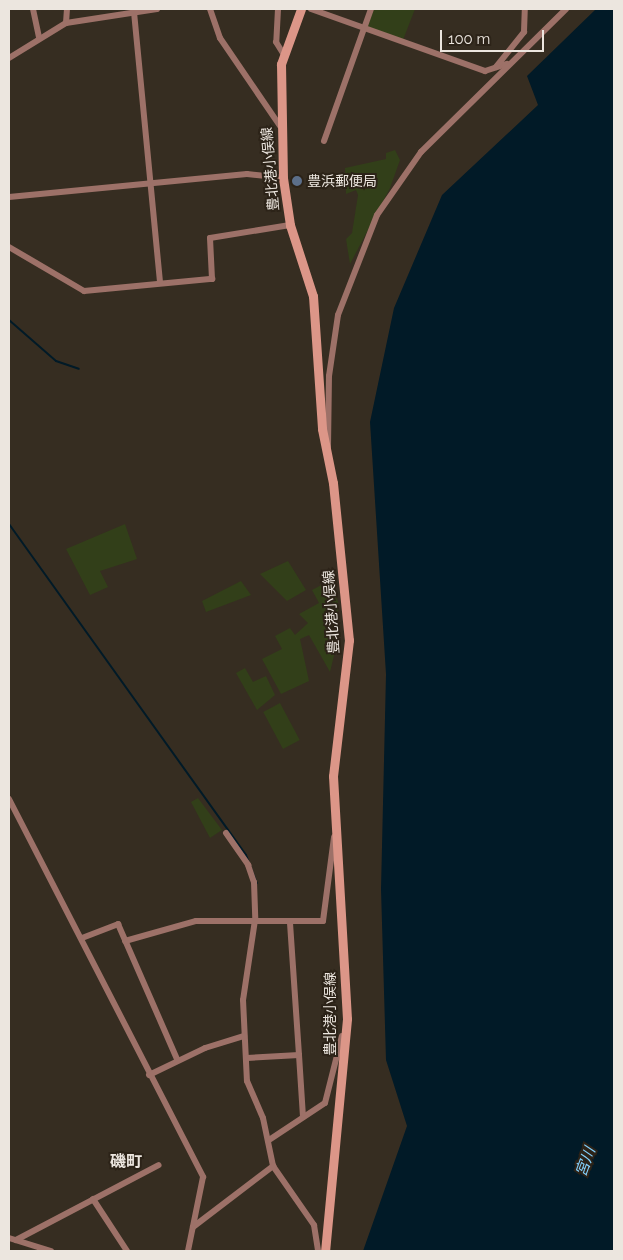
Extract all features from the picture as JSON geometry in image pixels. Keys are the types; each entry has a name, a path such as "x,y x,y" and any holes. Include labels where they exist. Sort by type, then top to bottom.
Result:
{"main road":[{"name":"豊北港小俣線","path":"301,9 284,55 280,126 282,178 290,225 313,296 322,429 328,452 349,640 335,729 334,837 347,1019 325,1251"}],"street":[{"path":"33,9 39,38"},
{"path":"66,23 67,9"},
{"path":"9,58 66,23 147,9 157,9"},
{"path":"210,9 220,38 280,126"},
{"path":"278,9 276,42 284,55"},
{"path":"311,9 485,71 509,64"},
{"path":"324,141 371,9"},
{"path":"496,68 524,32 525,9"},
{"path":"328,452 329,376 338,314 369,230 421,152 566,9"},
{"path":"134,12 160,283"},
{"path":"9,197 247,174 282,178"},
{"path":"9,247 84,291 212,279 210,238 290,225"},
{"path":"9,799 203,1177 188,1251"},
{"path":"226,833 253,876 255,920 244,983 244,1036 247,1058 247,1081 268,1140 273,1166 314,1225 318,1251"},
{"path":"125,941 196,921 255,920 290,923 326,918 334,837"},
{"path":"290,923 303,1117"},
{"path":"82,938 118,924 177,1059"},
{"path":"268,1140 325,1103 347,1019"},
{"path":"149,1075 177,1059 244,1036"},
{"path":"247,1058 298,1055"},
{"path":"16,1240 159,1165"},
{"path":"193,1228 273,1166"},
{"path":"93,1199 127,1251"},
{"path":"9,1238 50,1251"}],"green space":[{"path":"374,9 415,9 403,40 367,27"},
{"path":"395,150 400,160 390,188 350,264 346,239 352,233 358,195 356,190 346,194 345,168 386,159 386,153"},
{"path":"125,524 137,559 100,571 108,587 90,595 66,549"},
{"path":"288,561 306,590 287,601 260,574"},
{"path":"241,581 251,595 206,612 202,601"},
{"path":"329,581 338,602 338,639 330,672 309,635 300,639 309,681 281,694 262,659 282,649 275,636 290,628 295,635 308,623 299,614 319,603 312,590"},
{"path":"245,668 253,682 266,676 275,695 257,710 236,673"},
{"path":"280,703 300,740 283,749 263,712"},
{"path":"198,798 222,830 210,838 191,802"}],"water":[{"name":"宮川","path":"596,9 614,9 614,1251 363,1251 407,1126 386,1060 381,889 386,674 370,422 394,308 442,195 538,105 527,76"}],"waterway":[{"path":"9,320 56,361 79,369"},
{"path":"9,524 246,855 257,883"}],"place":[{"name":"豊浜郵便局","path":"297,181"}],"district":[{"name":"磯町","path":"126,1162"}]}
